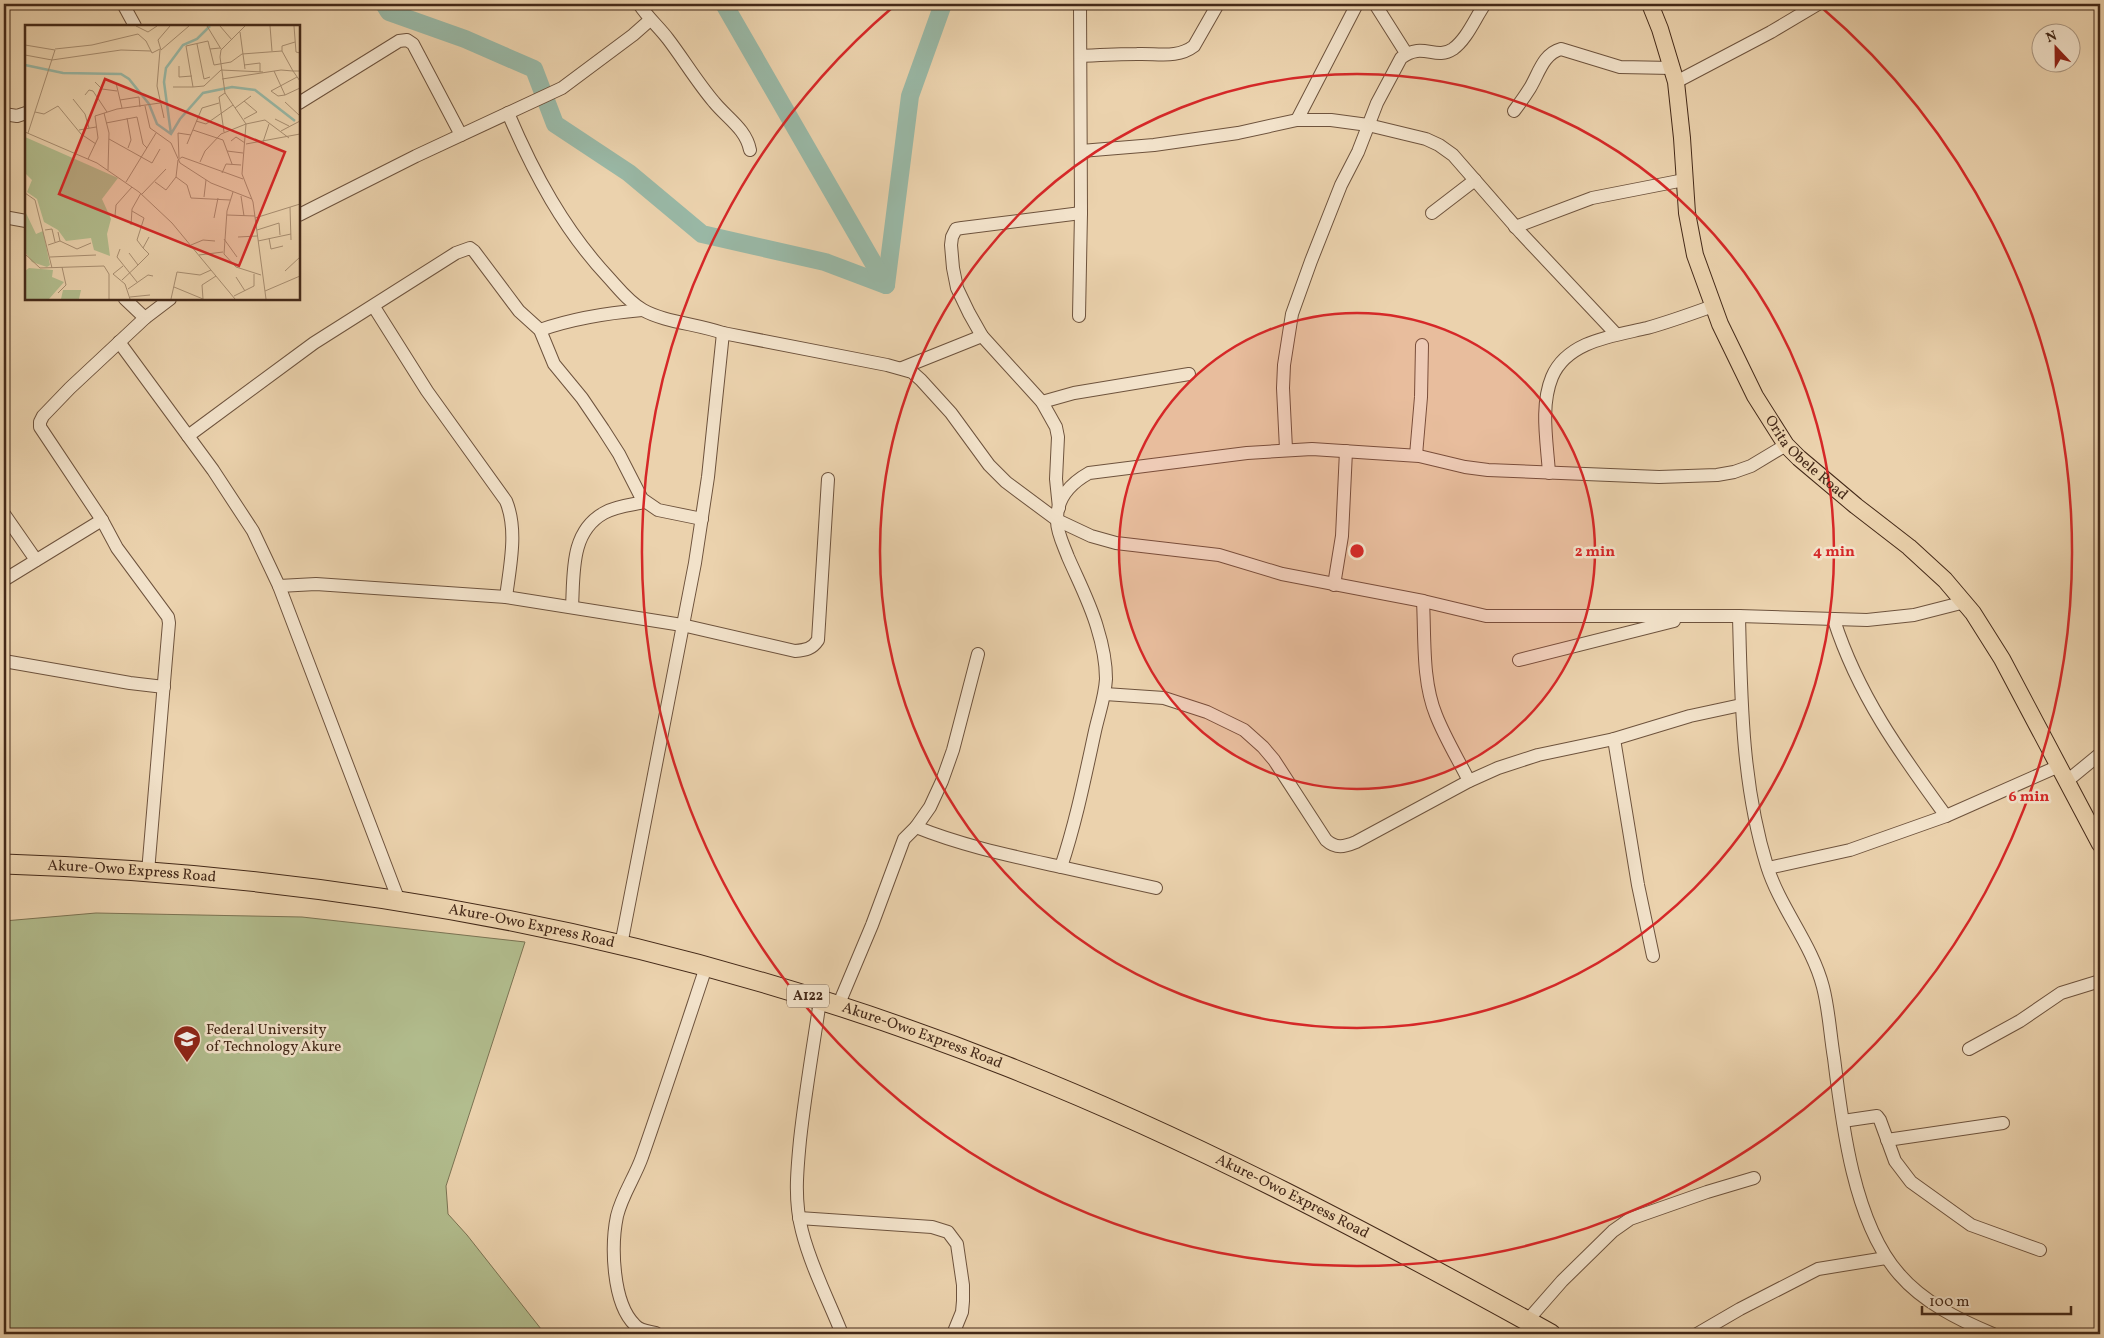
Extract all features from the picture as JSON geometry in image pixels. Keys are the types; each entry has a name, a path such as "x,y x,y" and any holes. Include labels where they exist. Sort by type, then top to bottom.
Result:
{"highway":[{"name":"Akure-Owo Express Road","path":"4,864 148,872 254,881 475,912 621,945 796,992 932,1038 1007,1066 1102,1106 1241,1169 1551,1334"}],"main road":[{"name":"Orita Obele Road","path":"1650,4 1660,29 1674,76 1682,138 1687,214 1695,255 1713,306 1734,356 1755,396 1786,445 1830,484 1909,547 1965,602 1985,630 2002,659 2100,844"}],"street":[{"path":"123,4 134,25"},
{"path":"638,4 668,39 716,105 745,134 750,150"},
{"path":"1079,316 1081,212 1080,4"},
{"path":"1081,56 1171,55 1188,50 1194,46 1218,4"},
{"path":"1297,120 1357,4"},
{"path":"1375,4 1406,53"},
{"path":"1286,449 1283,388 1284,365 1292,314 1330,212 1358,152 1386,84 1400,58 1406,53 1418,49 1441,54 1452,50 1460,43 1485,4"},
{"path":"1514,111 1546,58 1552,52 1561,49 1620,66 1674,76 1771,32 1818,4"},
{"path":"300,215 461,135 562,88 634,35 650,20"},
{"path":"300,102 399,41 407,40 413,44 461,135"},
{"path":"4,114 17,116 25,113"},
{"path":"508,113 527,158 567,228 592,260 642,310 657,317 692,323 723,333 902,368 912,372 951,413 990,465 1006,482 1091,536 1116,543 1219,555 1282,574 1334,586 1423,602 1486,616 1739,616 1834,620 1884,619 1965,602"},
{"path":"1081,151 1154,145 1238,133 1297,120 1331,120 1368,125 1426,139 1453,155 1515,227 1616,334"},
{"path":"1432,213 1476,180"},
{"path":"1515,227 1592,198 1684,180"},
{"path":"1061,867 1078,810 1096,726 1105,694 1106,677 1103,650 1097,626 1065,547 1058,515 1056,479 1058,437 1056,427 1042,402 982,336 957,288 951,245 952,236 956,229 1081,212"},
{"path":"4,217 25,221"},
{"path":"188,436 314,343 456,253 470,248 501,290 519,311 540,330 554,364 582,398 603,429 645,502 658,510 702,519"},
{"path":"126,300 145,318"},
{"path":"148,872 168,617 117,548 102,520 40,427 40,422 43,416 70,388 145,318 169,300"},
{"path":"374,306 427,391 506,501 511,513 513,527 506,597"},
{"path":"1549,473 1546,399 1552,378 1559,365 1571,353 1589,343 1616,334 1646,328 1713,306"},
{"path":"540,330 569,320 600,314 642,310"},
{"path":"621,945 702,519 723,333"},
{"path":"902,368 982,336"},
{"path":"119,342 213,470 253,531 279,586 399,901"},
{"path":"1416,455 1421,398 1422,345"},
{"path":"1042,402 1074,393 1189,374"},
{"path":"1058,515 1067,490 1075,481 1089,473 1286,449 1416,455 1465,467 1549,473 1659,477 1717,475 1734,472 1751,466 1786,445"},
{"path":"1334,586 1342,536 1346,452"},
{"path":"279,586 316,584 506,597 682,625 795,651 805,650 814,647 818,640 828,480"},
{"path":"572,607 575,551 580,537 590,524 603,513 621,506 645,502"},
{"path":"4,514 36,560"},
{"path":"4,580 102,520"},
{"path":"1423,602 1431,700 1435,715 1469,780"},
{"path":"1519,660 1690,616"},
{"path":"1739,616 1741,705 1749,787 1768,868 1823,985 1843,1121 1865,1212 1873,1235 1886,1258 1900,1276 1926,1299 1972,1325 1993,1334"},
{"path":"1834,620 1844,651 1868,701 1907,764 1946,816"},
{"path":"842,1334 807,1248 799,1218 796,1178 803,1116 829,1003 872,925 904,839 916,827 930,807 951,758 978,654"},
{"path":"4,661 130,683 164,687"},
{"path":"1105,694 1164,698 1206,712 1244,730 1264,747 1274,760 1326,840 1331,845 1339,847 1356,842 1469,780 1498,768 1538,755 1614,739 1690,716 1741,705"},
{"path":"1614,739 1637,877 1653,956"},
{"path":"2067,781 2100,754"},
{"path":"1768,868 1850,850 1946,816 2059,766"},
{"path":"916,827 987,850 1156,888"},
{"path":"656,1333 641,1330 635,1326 629,1318 618,1293 615,1276 617,1216 641,1160 706,967"},
{"path":"1970,1049 2005,1030 2061,993 2100,981"},
{"path":"1843,1121 1872,1115 1877,1116 1901,1171 1911,1182 1947,1210 1971,1225 2040,1250"},
{"path":"1887,1140 2004,1123"},
{"path":"1527,1321 1568,1275 1613,1231 1630,1219 1754,1178"},
{"path":"799,1218 932,1227 948,1232 957,1244 963,1285 962,1312 953,1334"},
{"path":"1697,1334 1740,1309 1818,1269 1886,1258"}],"green space":[{"name":"Federal University of Technology Akure","path":"96,913 302,917 525,942 446,1186 448,1214 467,1235 545,1334 4,1334 4,921"}],"waterway":[{"path":"384,4 389,12 465,39 534,69 555,124 629,173 702,234 825,262 886,285 910,96 943,4"},
{"path":"724,4 886,285"}],"place":[{"name":"Federal University of Technology Akure","path":"187,1063"}]}
